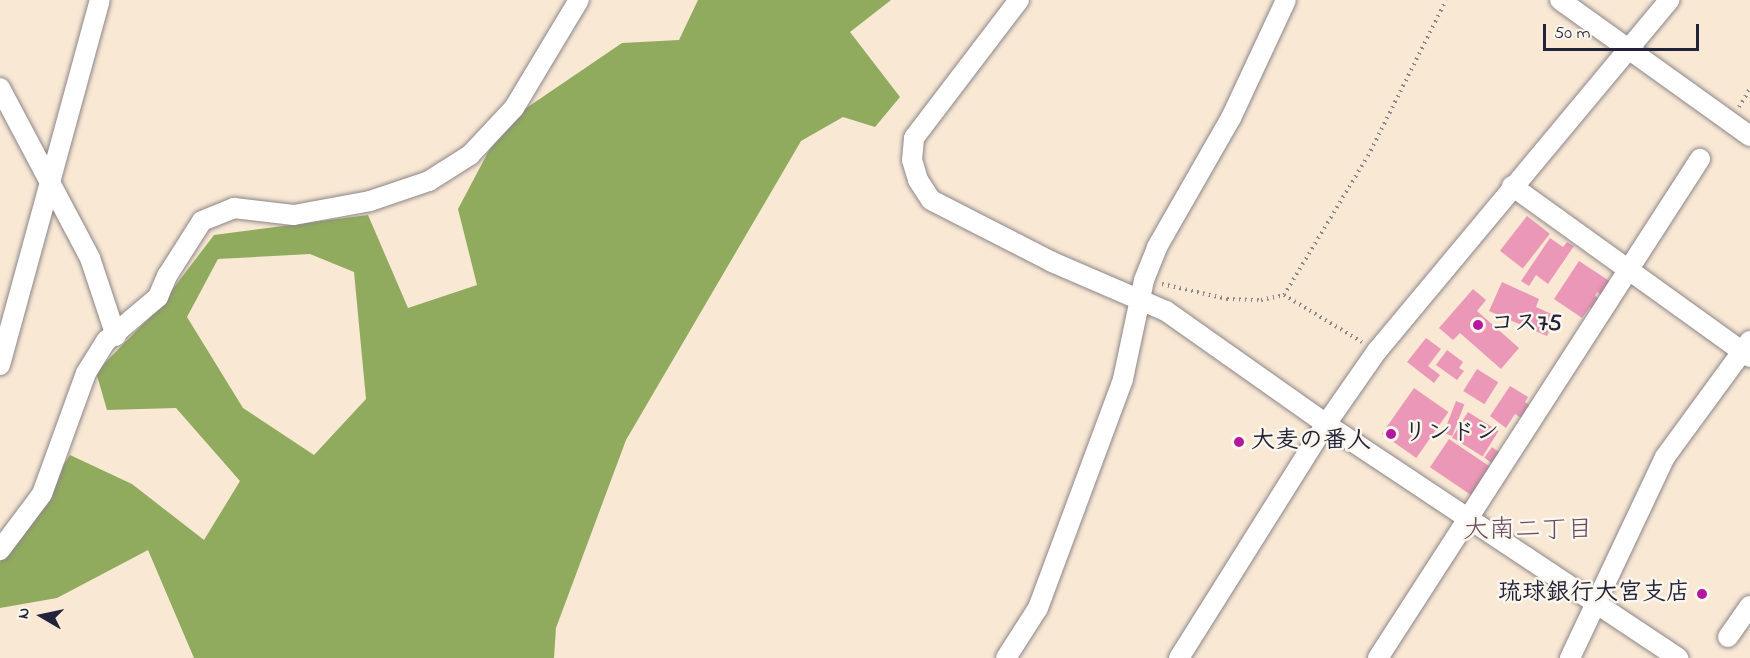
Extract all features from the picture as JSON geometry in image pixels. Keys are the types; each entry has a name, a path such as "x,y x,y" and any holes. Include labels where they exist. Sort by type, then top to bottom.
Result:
{"street":[{"path":"0,365 100,0"},
{"path":"0,550 7,528 42,494 86,373 106,341 116,336 158,297 167,276 202,221 234,208 294,214 370,201 429,181 470,155 514,108 579,0"},
{"path":"1018,0 914,138 912,160 918,180 931,200 986,230 1143,290 1166,311 1326,424 1678,658"},
{"path":"1006,658 1038,608 1123,379 1143,290 1157,247 1231,118 1286,0"},
{"path":"1560,0 1750,136"},
{"path":"1179,658 1326,424 1377,351 1512,186 1629,51 1669,0"},
{"path":"0,88 51,179 90,258 116,336"},
{"path":"1378,658 1470,519 1700,159"},
{"path":"1512,186 1748,350 1665,457 1598,605 1570,658"},
{"path":"1728,637 1750,606"}],"path":[{"path":"1284,295 1368,156 1446,0"},
{"path":"1738,107 1750,89"},
{"path":"1143,290 1227,299 1261,300 1284,295 1377,351"}],"green space":[{"path":"698,0 891,0 850,32 900,97 875,127 843,117 801,141 626,440 556,628 554,658 194,658 148,550 57,598 0,608 0,562 70,455 132,484 204,540 240,481 176,408 107,410 96,372 156,311 214,235 368,215 408,308 477,285 458,209 503,124 622,43 679,40","holes":["310,254 354,272 366,399 314,455 243,408 187,317 218,259"]}],"building":[{"path":"1527,216 1550,234 1523,269 1500,251"},
{"path":"1550,238 1563,247 1567,242 1574,246 1548,284 1536,275 1529,286 1521,281"},
{"path":"1579,261 1611,282 1602,295 1597,292 1595,296 1603,301 1596,311 1590,307 1582,318 1554,299"},
{"path":"1502,282 1539,299 1536,307 1556,316 1547,336 1489,311"},
{"path":"1473,289 1486,300 1477,311 1519,348 1501,369 1460,333 1453,340 1439,328"},
{"path":"1426,338 1441,349 1428,366 1440,375 1434,383 1407,362"},
{"path":"1447,350 1463,362 1459,368 1464,371 1457,380 1436,365"},
{"path":"1477,369 1498,382 1484,404 1463,391"},
{"path":"1510,386 1528,397 1525,402 1532,407 1523,419 1515,414 1506,428 1490,416"},
{"path":"1414,388 1448,412 1416,458 1382,434"},
{"path":"1456,401 1464,404 1452,436 1444,433"},
{"path":"1468,412 1499,431 1483,457 1452,437"},
{"path":"1449,439 1494,469 1475,497 1430,467"},
{"path":"1492,447 1504,456 1496,466 1484,457"}],"place":[{"name":"コス75","path":"1478,325"},
{"name":"リンドン","path":"1391,434"},
{"name":"大麦の番人","path":"1239,442"},
{"name":"琉球銀行大宮支店","path":"1702,594"}],"district":[{"name":"大南二丁目","path":"1528,532"}]}
